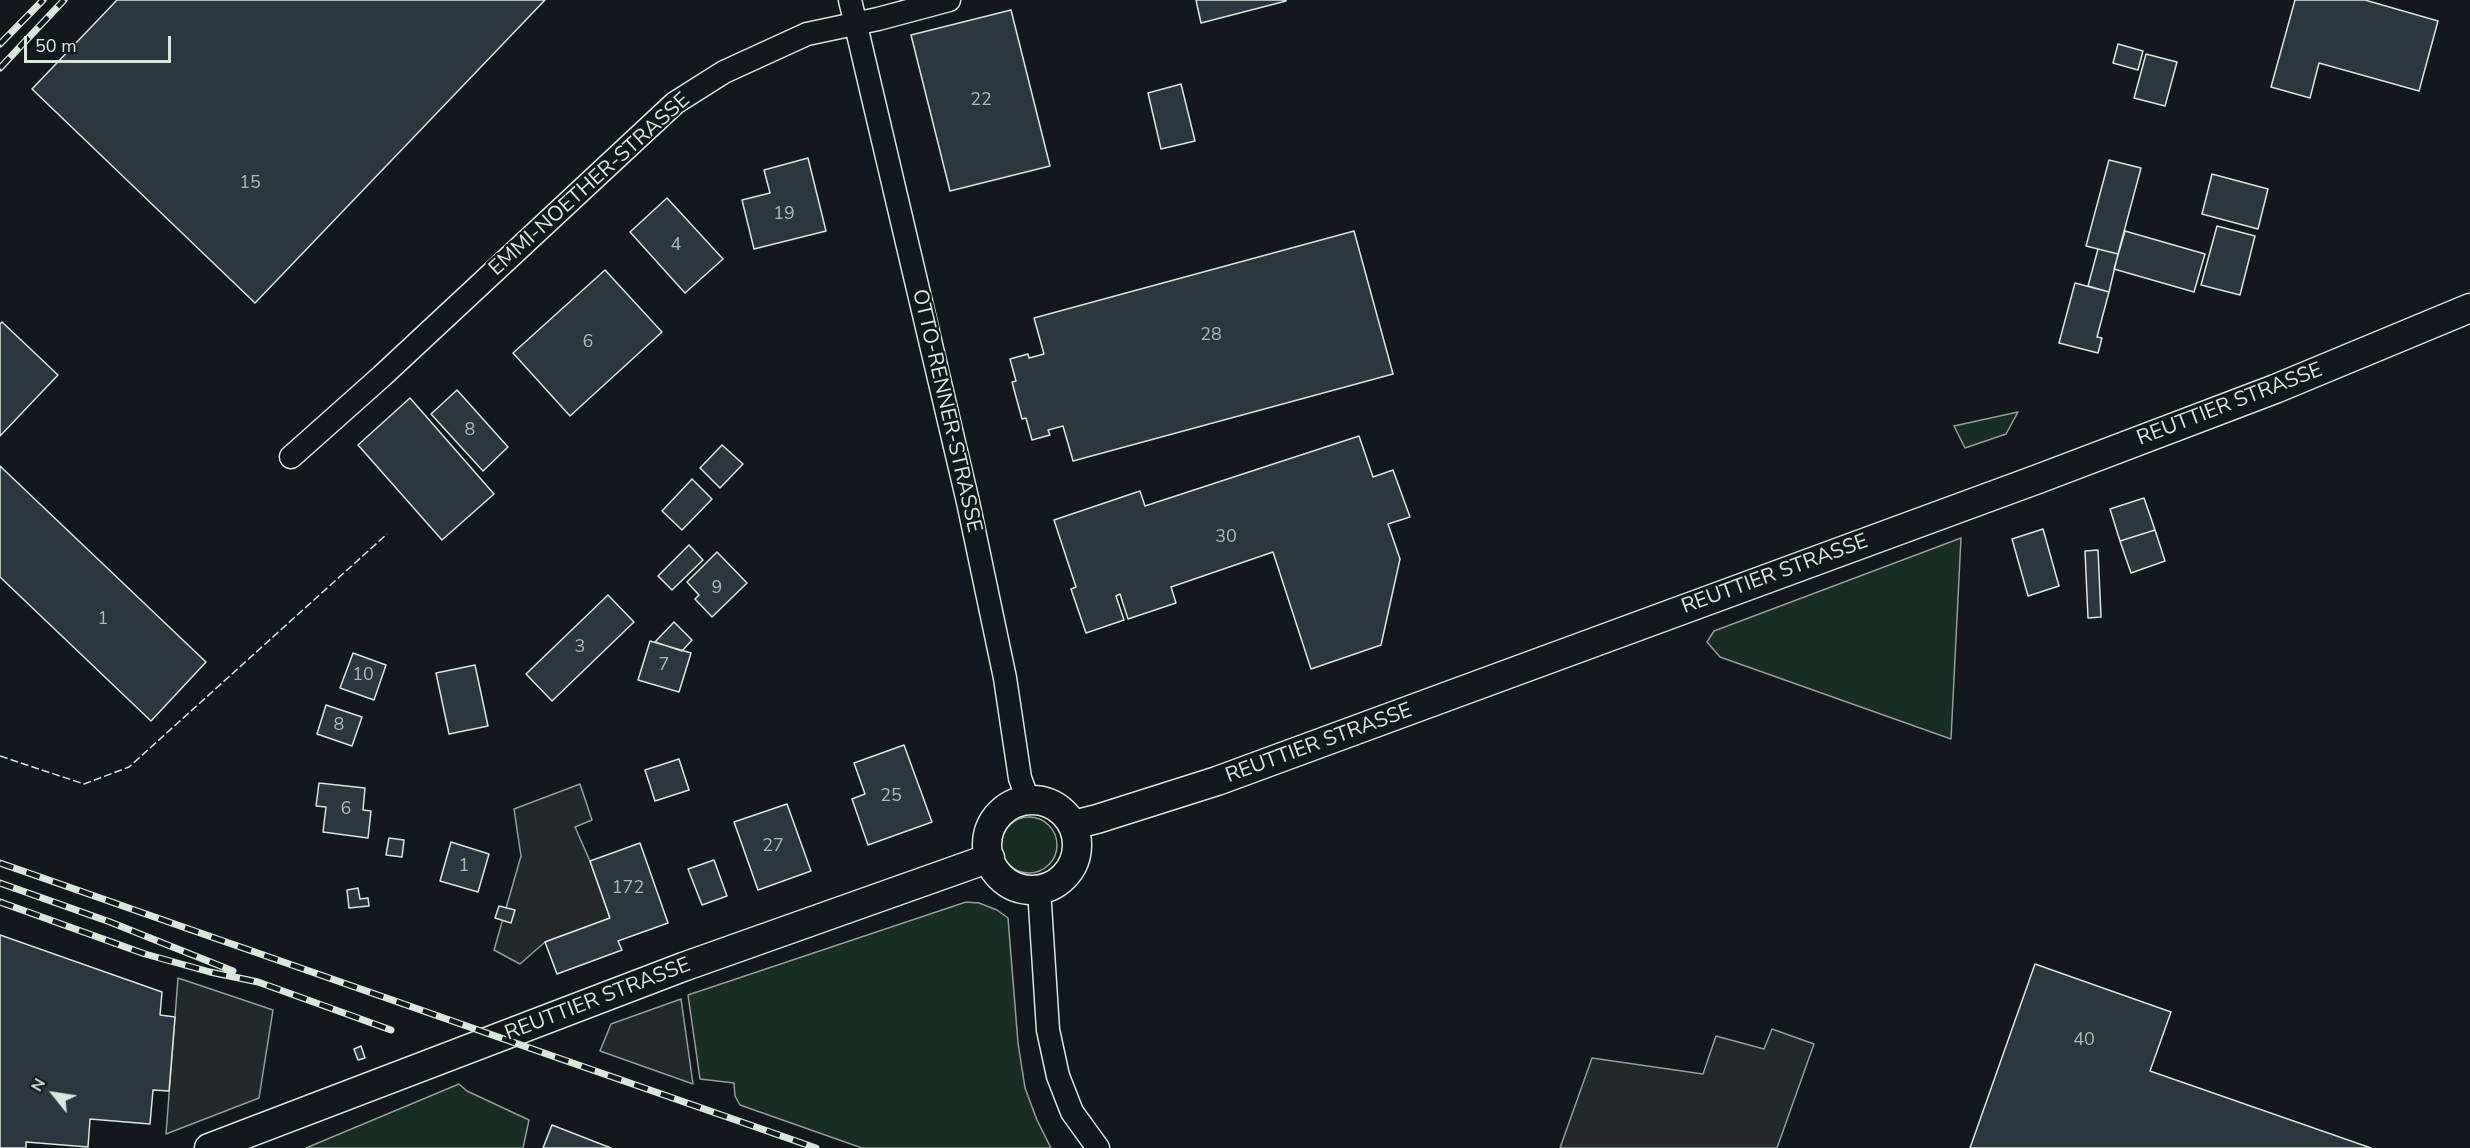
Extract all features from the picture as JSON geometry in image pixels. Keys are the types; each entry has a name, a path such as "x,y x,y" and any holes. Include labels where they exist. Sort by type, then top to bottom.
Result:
{"main road":[{"name":"REUTTIER STRASSE","path":"1073,825 1228,777 2038,479 2275,389 2470,308"},
{"path":"1028,800 1046,802 1062,811 1073,825 1077,836 1077,848 1069,871 1061,880 1039,889 1021,888 1012,885 998,874 990,858 989,836 998,816 1017,803 1028,800"},
{"name":"REUTTIER STRASSE","path":"209,1148 672,971 990,858"}],"street":[{"name":"OTTO-RENNER-STRASSE","path":"850,0 968,502 1005,678 1020,778 1028,800"},
{"path":"856,23 949,0"},
{"name":"EMMI-NOETHER-STRASSE","path":"291,457 382,376 675,103 724,72 807,34 856,23"},
{"path":"1039,889 1048,1030 1058,1076 1072,1112 1098,1148"}],"green space":[{"path":"2018,412 2006,434 1965,448 1954,426"},
{"path":"1961,538 1951,739 1720,657 1707,642 1714,631"},
{"path":"1023,817 1035,817 1045,821 1053,829 1057,845 1053,861 1045,869 1035,873 1023,873 1013,869 1005,861 1001,851 1001,839 1005,829 1013,821"},
{"path":"966,902 979,903 997,910 1008,918 1018,1043 1025,1088 1051,1148 862,1148 740,1105 735,1096 734,1083 700,1079 688,995"},
{"path":"459,1084 467,1091 529,1120 523,1148 306,1148"}],"shaded area":[{"path":"580,784 592,820 575,827 610,918 545,942 520,964 494,950 521,856 514,809"},
{"path":"178,978 273,1010 259,1098 166,1134"},
{"path":"681,999 693,1084 600,1051 611,1024"},
{"path":"1772,1029 1814,1044 1777,1148 1560,1148 1592,1058 1703,1074 1716,1036 1764,1049"}],"building":[{"path":"117,0 545,0 255,303 32,89"},
{"path":"1196,0 1286,0 1286,1 1201,23"},
{"path":"2295,0 2365,0 2438,21 2419,91 2319,63 2310,98 2271,87"},
{"path":"1011,10 1050,166 950,191 911,35"},
{"path":"2118,44 2143,51 2138,70 2113,63"},
{"path":"2146,54 2177,62 2165,106 2134,98"},
{"path":"1181,84 1195,141 1161,149 1148,93"},
{"path":"808,158 826,231 754,249 742,200 770,193 764,170"},
{"path":"2109,160 2141,168 2118,254 2086,246"},
{"path":"2212,174 2268,189 2258,229 2202,214"},
{"path":"667,198 723,259 685,293 630,232"},
{"path":"2217,226 2255,236 2240,295 2201,285"},
{"path":"1354,231 1393,374 1073,461 1063,426 1048,430 1050,435 1032,440 1026,418 1022,419 1012,382 1016,381 1010,359 1028,354 1029,358 1044,354 1034,318"},
{"path":"2125,231 2205,254 2194,292 2114,269"},
{"path":"2098,249 2118,254 2109,292 2088,286"},
{"path":"605,270 662,332 570,416 513,353"},
{"path":"2075,283 2109,292 2097,337 2102,338 2098,353 2059,343"},
{"path":"2,322 58,375 0,436 0,324"},
{"path":"457,390 508,447 483,471 431,414"},
{"path":"410,398 494,494 442,540 358,445"},
{"path":"1359,436 1373,477 1393,470 1410,517 1388,524 1400,559 1381,645 1311,669 1273,552 1171,587 1176,603 1128,619 1120,594 1116,596 1124,620 1086,633 1071,589 1076,587 1054,520 1140,491 1145,506"},
{"path":"722,445 743,464 720,488 700,468"},
{"path":"0,466 206,662 151,721 0,577"},
{"path":"692,479 712,499 682,530 662,511"},
{"path":"2144,498 2155,530 2120,541 2110,509"},
{"path":"2043,529 2059,586 2028,596 2012,539"},
{"path":"2155,530 2165,561 2131,573 2120,541"},
{"path":"689,545 703,560 672,590 658,576"},
{"path":"2098,550 2101,617 2088,618 2085,551"},
{"path":"717,552 747,583 712,617 695,599 699,595 687,582"},
{"path":"608,595 634,622 552,701 526,674"},
{"path":"674,622 692,640 682,651 655,642"},
{"path":"650,641 691,653 679,692 638,680"},
{"path":"353,653 386,665 374,700 340,688"},
{"path":"475,665 488,726 449,734 436,673"},
{"path":"326,705 362,717 352,746 317,734"},
{"path":"904,745 932,822 868,845 852,799 865,794 854,763"},
{"path":"679,759 689,790 655,801 645,770"},
{"path":"319,783 365,788 363,810 371,811 368,838 323,832 326,807 316,806"},
{"path":"787,804 811,871 758,890 734,822"},
{"path":"389,838 404,840 402,857 386,855"},
{"path":"451,842 489,854 478,892 440,881"},
{"path":"640,843 668,923 618,941 622,950 557,974 545,942 610,918 590,861"},
{"path":"714,860 727,896 702,905 688,869"},
{"path":"358,888 360,899 368,898 369,906 349,908 347,890"},
{"path":"499,906 515,910 511,923 495,918"},
{"path":"0,935 162,992 160,1015 175,1017 169,1091 153,1090 150,1124 90,1119 88,1147 26,1142 26,1148 0,1148"},
{"path":"2035,964 2171,1012 2150,1071 2371,1148 1970,1148"},
{"path":"361,1046 365,1058 358,1060 354,1049"},
{"path":"552,1125 611,1148 543,1148"}],"railway":[{"path":"0,44 43,0"},
{"path":"0,68 64,0"},
{"path":"0,863 816,1148"},
{"path":"0,883 110,922 233,971"},
{"path":"0,902 145,954 210,972 258,982 391,1030"}],"fence":[{"path":"0,756 84,784 129,767 387,534"}]}
